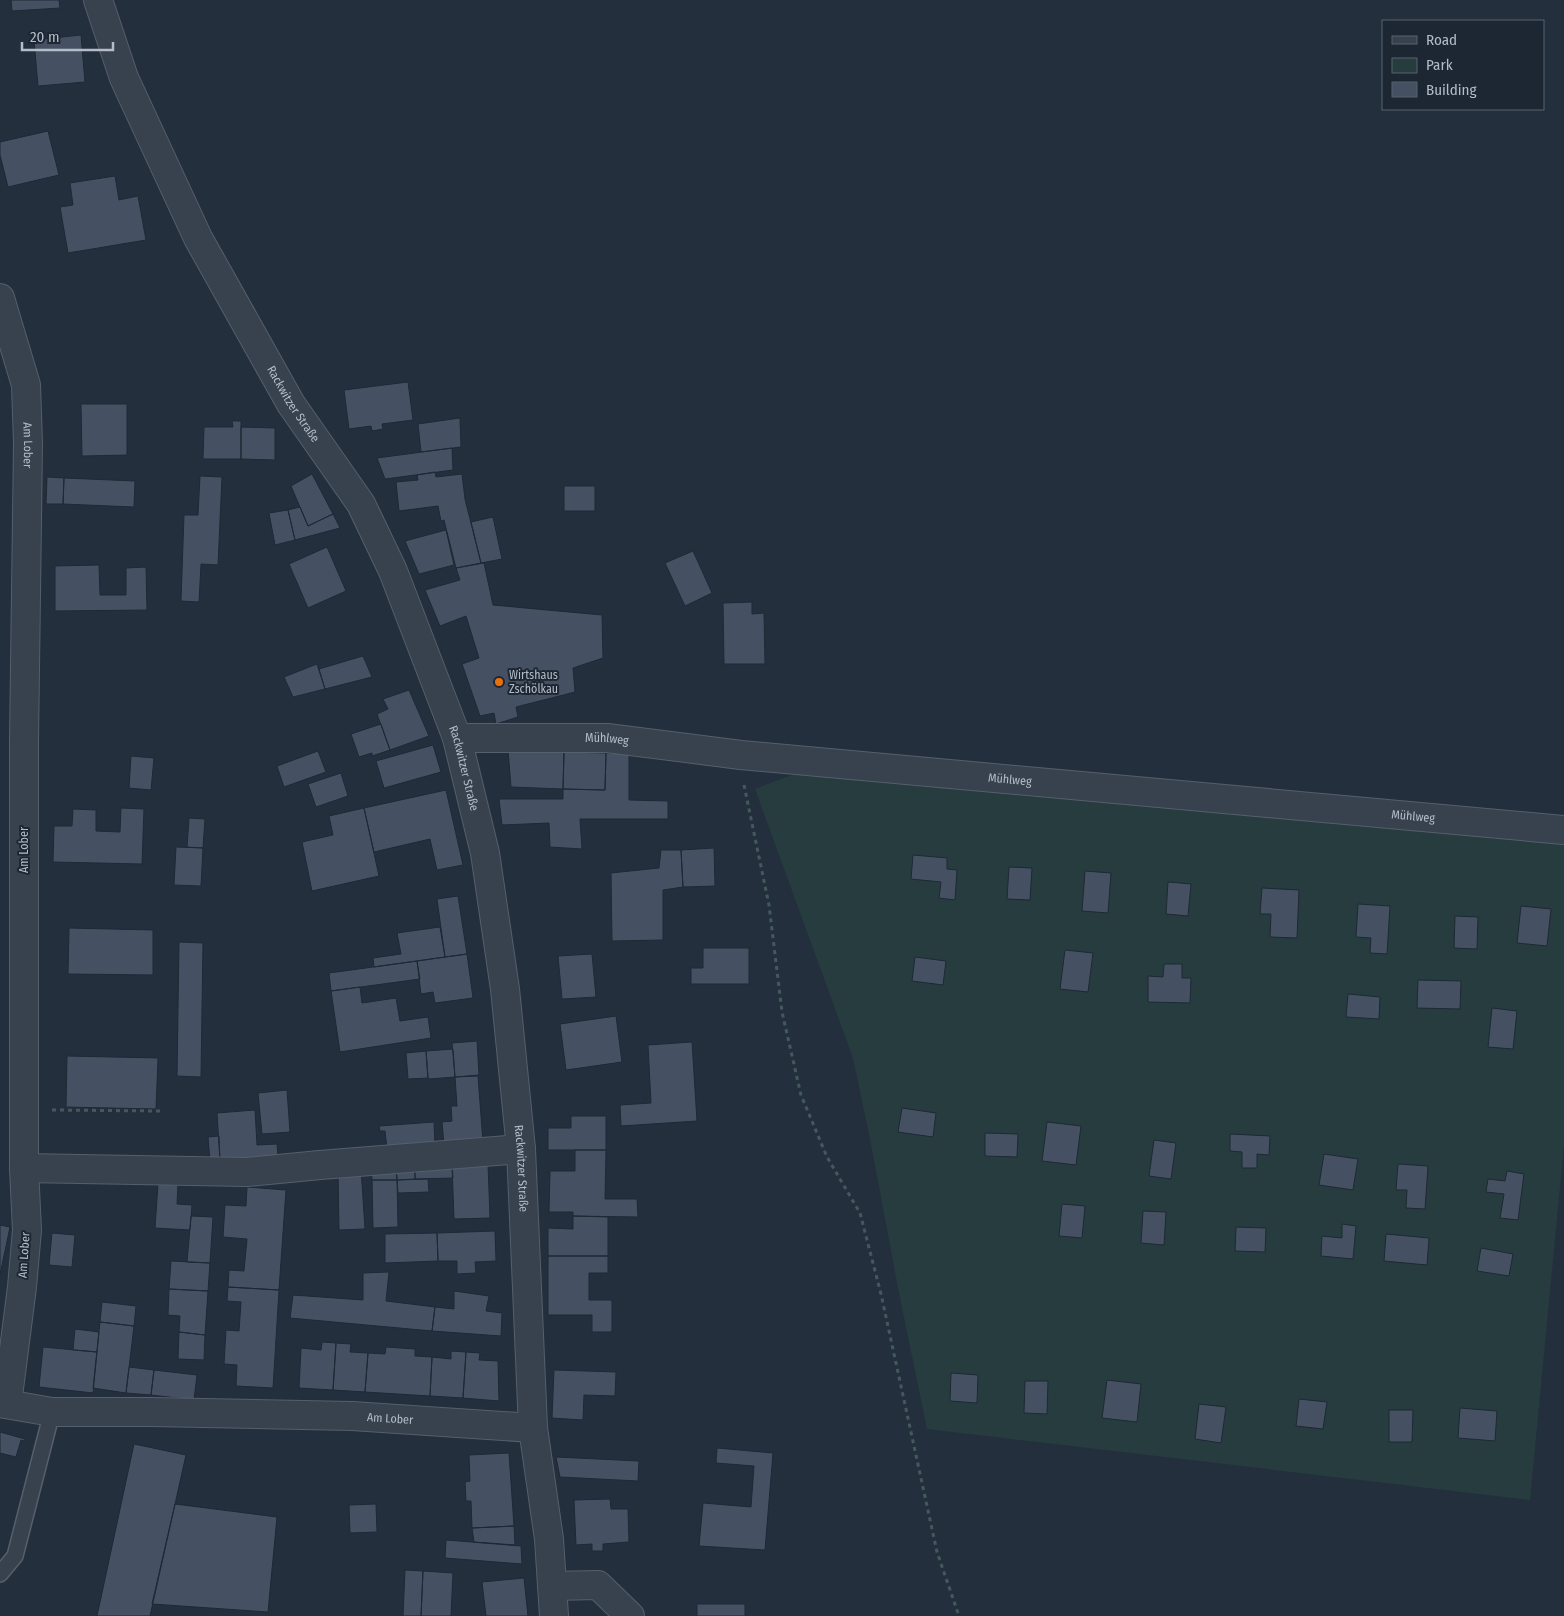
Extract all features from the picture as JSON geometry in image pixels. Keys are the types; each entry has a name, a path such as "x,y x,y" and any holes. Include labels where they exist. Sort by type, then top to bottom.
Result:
{"street":[{"name":"Rackwitzer Straße","path":"98,0 124,78 198,238 291,404 360,504 392,572 456,738 485,853 505,989 521,1149 533,1428 549,1539 554,1616"},
{"name":"Am Lober","path":"0,298 26,385 28,443 24,744 24,1168 27,1230 22,1287 3,1404 52,1412 352,1416 533,1428"},
{"name":"Mühlweg","path":"456,738 607,738 741,755 1564,830"},
{"path":"24,1168 247,1172 521,1149"},
{"path":"552,1586 598,1585 630,1616"}],"lane":[{"path":"0,1574 15,1556 52,1412"}],"path":[{"path":"741,755 743,781 769,905 782,1012 801,1095 827,1157 860,1212 882,1294 937,1552 959,1616"},
{"path":"24,1110 160,1111"}],"green space":[{"path":"805,770 1564,838 1564,1145 1530,1500 927,1429 853,1058 755,789"}],"building":[{"path":"11,0 59,0 60,8 12,11"},
{"path":"81,35 85,82 38,86 34,40"},
{"path":"48,131 59,175 8,187 0,155 0,142"},
{"path":"115,176 119,200 138,196 146,240 68,253 60,207 73,205 70,183"},
{"path":"408,382 413,420 382,424 383,429 372,431 371,426 349,429 344,390"},
{"path":"81,404 127,404 127,455 82,456"},
{"path":"460,418 461,447 421,452 418,424"},
{"path":"232,421 241,421 241,459 203,459 204,427 233,427"},
{"path":"241,427 275,428 275,460 241,459"},
{"path":"452,448 453,470 385,479 377,458"},
{"path":"435,472 436,477 462,474 465,499 481,563 456,568 444,520 441,521 438,506 399,511 396,482 418,480 417,475"},
{"path":"312,474 333,514 308,526 291,486"},
{"path":"200,476 222,477 218,565 201,564 199,602 181,601 184,515 198,515"},
{"path":"47,477 64,478 63,504 46,504"},
{"path":"64,478 135,481 134,507 63,504"},
{"path":"564,486 595,486 595,511 564,511"},
{"path":"300,507 308,526 333,514 340,528 295,540 288,510"},
{"path":"288,510 295,540 275,545 269,513"},
{"path":"493,517 502,559 481,563 471,522"},
{"path":"446,530 454,565 419,574 405,541"},
{"path":"327,547 346,591 308,608 289,564"},
{"path":"693,551 712,593 685,606 665,563"},
{"path":"484,563 493,605 602,615 603,658 573,668 575,692 516,707 518,717 496,724 494,713 480,716 462,664 479,658 466,616 440,626 425,590 460,580 456,568"},
{"path":"99,565 100,595 126,595 126,568 146,567 147,610 55,611 55,566"},
{"path":"752,602 752,614 764,613 765,664 724,664 723,603"},
{"path":"363,656 372,677 325,689 319,669"},
{"path":"317,664 325,689 293,697 284,677"},
{"path":"409,690 429,736 390,750 377,714 388,709 383,699"},
{"path":"381,724 390,750 372,756 372,753 359,757 351,734"},
{"path":"433,745 441,772 384,788 376,761"},
{"path":"508,750 564,752 563,789 511,787"},
{"path":"318,751 326,772 284,787 277,766"},
{"path":"564,752 606,753 605,790 563,789"},
{"path":"606,753 629,753 629,800 668,801 668,819 580,819 582,849 550,847 549,823 502,825 499,799 563,799 563,789 605,790"},
{"path":"131,756 154,758 151,790 129,788"},
{"path":"341,773 348,796 316,807 308,784"},
{"path":"446,790 463,865 437,870 430,839 374,852 364,808"},
{"path":"121,808 144,809 142,864 53,862 54,826 72,826 73,809 96,810 96,831 120,832"},
{"path":"364,808 379,876 312,891 302,842 333,835 329,816"},
{"path":"189,818 205,819 203,848 187,847"},
{"path":"176,847 203,848 201,886 174,885"},
{"path":"714,848 715,886 683,887 681,850"},
{"path":"661,850 681,850 683,887 663,890 663,940 612,941 611,873 659,868"},
{"path":"913,855 947,858 947,869 957,870 955,900 939,898 941,882 911,879"},
{"path":"1009,867 1032,868 1030,900 1007,899"},
{"path":"1085,871 1111,873 1108,913 1082,911"},
{"path":"1168,882 1191,884 1188,916 1166,914"},
{"path":"1262,888 1299,890 1297,938 1270,937 1271,914 1260,914"},
{"path":"458,896 467,954 445,957 437,899"},
{"path":"1358,904 1390,906 1387,954 1370,953 1371,938 1356,937"},
{"path":"1521,906 1551,909 1547,946 1517,943"},
{"path":"1455,916 1478,917 1477,949 1454,948"},
{"path":"440,927 445,957 374,967 373,958 401,954 397,933"},
{"path":"69,928 153,930 153,975 68,974"},
{"path":"179,942 203,943 201,1077 177,1076"},
{"path":"703,948 749,948 749,984 691,984 691,968 703,968"},
{"path":"1065,950 1093,953 1088,992 1060,989"},
{"path":"467,954 473,998 435,1003 433,992 421,994 417,961"},
{"path":"592,954 596,997 562,999 558,956"},
{"path":"915,957 946,961 943,985 912,981"},
{"path":"417,961 420,979 331,991 329,973"},
{"path":"1164,964 1182,964 1182,978 1191,978 1190,1003 1148,1002 1148,976 1163,977"},
{"path":"1418,980 1461,981 1460,1009 1417,1008"},
{"path":"360,987 362,1003 396,998 400,1021 428,1017 431,1038 340,1052 331,991"},
{"path":"1348,994 1380,997 1379,1019 1346,1017"},
{"path":"1492,1008 1517,1011 1513,1049 1488,1047"},
{"path":"616,1016 622,1062 566,1070 560,1024"},
{"path":"477,1041 479,1075 455,1077 452,1043"},
{"path":"692,1042 697,1121 621,1126 620,1105 651,1103 648,1045"},
{"path":"453,1049 455,1077 428,1079 426,1051"},
{"path":"426,1051 428,1078 408,1079 406,1053"},
{"path":"67,1056 158,1058 156,1109 66,1107"},
{"path":"478,1076 483,1142 444,1145 442,1122 452,1121 451,1106 457,1106 455,1077"},
{"path":"287,1090 290,1132 262,1134 258,1093"},
{"path":"902,1108 936,1113 933,1137 898,1132"},
{"path":"255,1110 257,1145 277,1144 278,1156 220,1161 217,1113"},
{"path":"571,1116 606,1116 606,1150 548,1150 548,1128 571,1128"},
{"path":"434,1122 435,1146 387,1149 385,1131 380,1131 379,1126"},
{"path":"1047,1122 1081,1126 1076,1165 1042,1161"},
{"path":"985,1133 1018,1134 1017,1157 985,1156"},
{"path":"1230,1134 1270,1136 1269,1155 1257,1154 1257,1168 1242,1168 1242,1152 1230,1151"},
{"path":"219,1136 220,1161 210,1162 208,1137"},
{"path":"1154,1140 1176,1143 1171,1179 1149,1176"},
{"path":"575,1150 606,1150 605,1199 637,1199 638,1217 573,1216 573,1212 549,1212 550,1171 575,1171"},
{"path":"1324,1154 1358,1159 1353,1190 1319,1185"},
{"path":"488,1164 490,1218 454,1219 452,1165"},
{"path":"1398,1164 1428,1166 1425,1209 1406,1208 1407,1190 1396,1190"},
{"path":"452,1165 453,1178 415,1179 415,1166"},
{"path":"396,1166 415,1166 415,1179 397,1180"},
{"path":"396,1166 397,1180 372,1180 371,1167"},
{"path":"361,1168 365,1229 339,1230 338,1169"},
{"path":"1507,1171 1524,1174 1518,1220 1500,1218 1504,1194 1486,1192 1488,1179 1505,1181"},
{"path":"428,1179 429,1192 398,1193 397,1180"},
{"path":"372,1180 397,1180 398,1227 373,1228"},
{"path":"158,1184 178,1185 177,1204 192,1205 190,1230 155,1228"},
{"path":"247,1187 286,1190 279,1290 228,1287 229,1270 244,1271 247,1239 223,1237 225,1205 246,1206"},
{"path":"1062,1204 1085,1206 1082,1238 1059,1236"},
{"path":"1143,1211 1166,1212 1164,1245 1141,1243"},
{"path":"191,1216 213,1217 210,1263 187,1262"},
{"path":"573,1216 608,1217 608,1256 548,1256 548,1228 573,1229"},
{"path":"1342,1224 1356,1226 1353,1259 1321,1256 1322,1236 1342,1238"},
{"path":"0,1225 10,1227 0,1275"},
{"path":"1236,1227 1266,1228 1265,1252 1235,1251"},
{"path":"495,1231 496,1261 475,1262 476,1273 457,1274 457,1261 438,1261 437,1233"},
{"path":"52,1233 75,1235 72,1267 49,1265"},
{"path":"437,1233 438,1261 385,1263 385,1234"},
{"path":"1386,1234 1429,1238 1427,1265 1384,1261"},
{"path":"1481,1248 1513,1254 1509,1276 1477,1271"},
{"path":"548,1256 608,1256 608,1273 589,1273 589,1300 612,1300 612,1332 592,1332 592,1315 548,1315"},
{"path":"171,1261 210,1263 208,1291 169,1289"},
{"path":"389,1272 386,1301 435,1307 432,1331 290,1318 293,1295 363,1300 363,1273"},
{"path":"228,1287 279,1290 273,1388 236,1386 237,1365 224,1364 226,1330 239,1331 241,1302 227,1301"},
{"path":"169,1289 208,1291 205,1335 179,1332 180,1316 168,1315"},
{"path":"454,1291 489,1296 486,1311 502,1313 501,1336 432,1331 435,1307 454,1309"},
{"path":"102,1302 136,1306 134,1326 100,1322"},
{"path":"100,1322 134,1326 126,1393 93,1388"},
{"path":"75,1329 99,1332 97,1352 73,1350"},
{"path":"179,1332 205,1335 204,1360 178,1359"},
{"path":"322,1342 336,1343 333,1390 299,1388 301,1348 321,1350"},
{"path":"336,1343 351,1344 350,1352 368,1353 365,1392 333,1390"},
{"path":"43,1347 97,1352 93,1393 39,1387"},
{"path":"386,1347 415,1349 415,1356 432,1357 430,1396 365,1392 368,1353 385,1354"},
{"path":"451,1351 466,1352 463,1398 430,1396 432,1357 451,1359"},
{"path":"466,1352 480,1353 479,1360 498,1361 499,1401 463,1398"},
{"path":"129,1367 154,1370 151,1395 126,1393"},
{"path":"154,1370 197,1375 194,1400 151,1395"},
{"path":"554,1370 616,1372 615,1396 584,1395 583,1420 552,1418"},
{"path":"951,1373 978,1375 977,1403 950,1401"},
{"path":"1107,1380 1141,1384 1137,1422 1102,1418"},
{"path":"1025,1381 1048,1381 1047,1414 1024,1413"},
{"path":"1299,1399 1327,1402 1323,1429 1296,1426"},
{"path":"1199,1404 1226,1407 1221,1443 1195,1439"},
{"path":"1460,1408 1497,1411 1495,1441 1458,1438"},
{"path":"1389,1410 1413,1410 1412,1442 1389,1442"},
{"path":"0,1432 25,1439 24,1441 21,1440 16,1457 0,1453"},
{"path":"134,1444 186,1455 150,1616 97,1616"},
{"path":"717,1448 773,1453 765,1550 699,1546 703,1503 751,1507 754,1466 716,1463"},
{"path":"509,1453 514,1526 472,1528 471,1501 466,1501 465,1482 470,1481 469,1455"},
{"path":"556,1457 639,1461 638,1481 560,1477"},
{"path":"610,1499 611,1509 628,1509 629,1542 603,1544 603,1551 592,1551 592,1544 576,1545 574,1500"},
{"path":"175,1504 277,1517 268,1612 152,1604"},
{"path":"376,1504 377,1532 350,1533 349,1505"},
{"path":"514,1526 515,1545 474,1542 472,1528"},
{"path":"446,1540 521,1546 522,1564 445,1558"},
{"path":"405,1570 423,1571 421,1616 403,1616"},
{"path":"423,1571 453,1573 451,1616 421,1616"},
{"path":"524,1578 528,1616 486,1616 482,1582"},
{"path":"697,1604 745,1604 745,1616 697,1616"}],"place":[{"name":"Wirtshaus Zschölkau","path":"499,682"}]}
